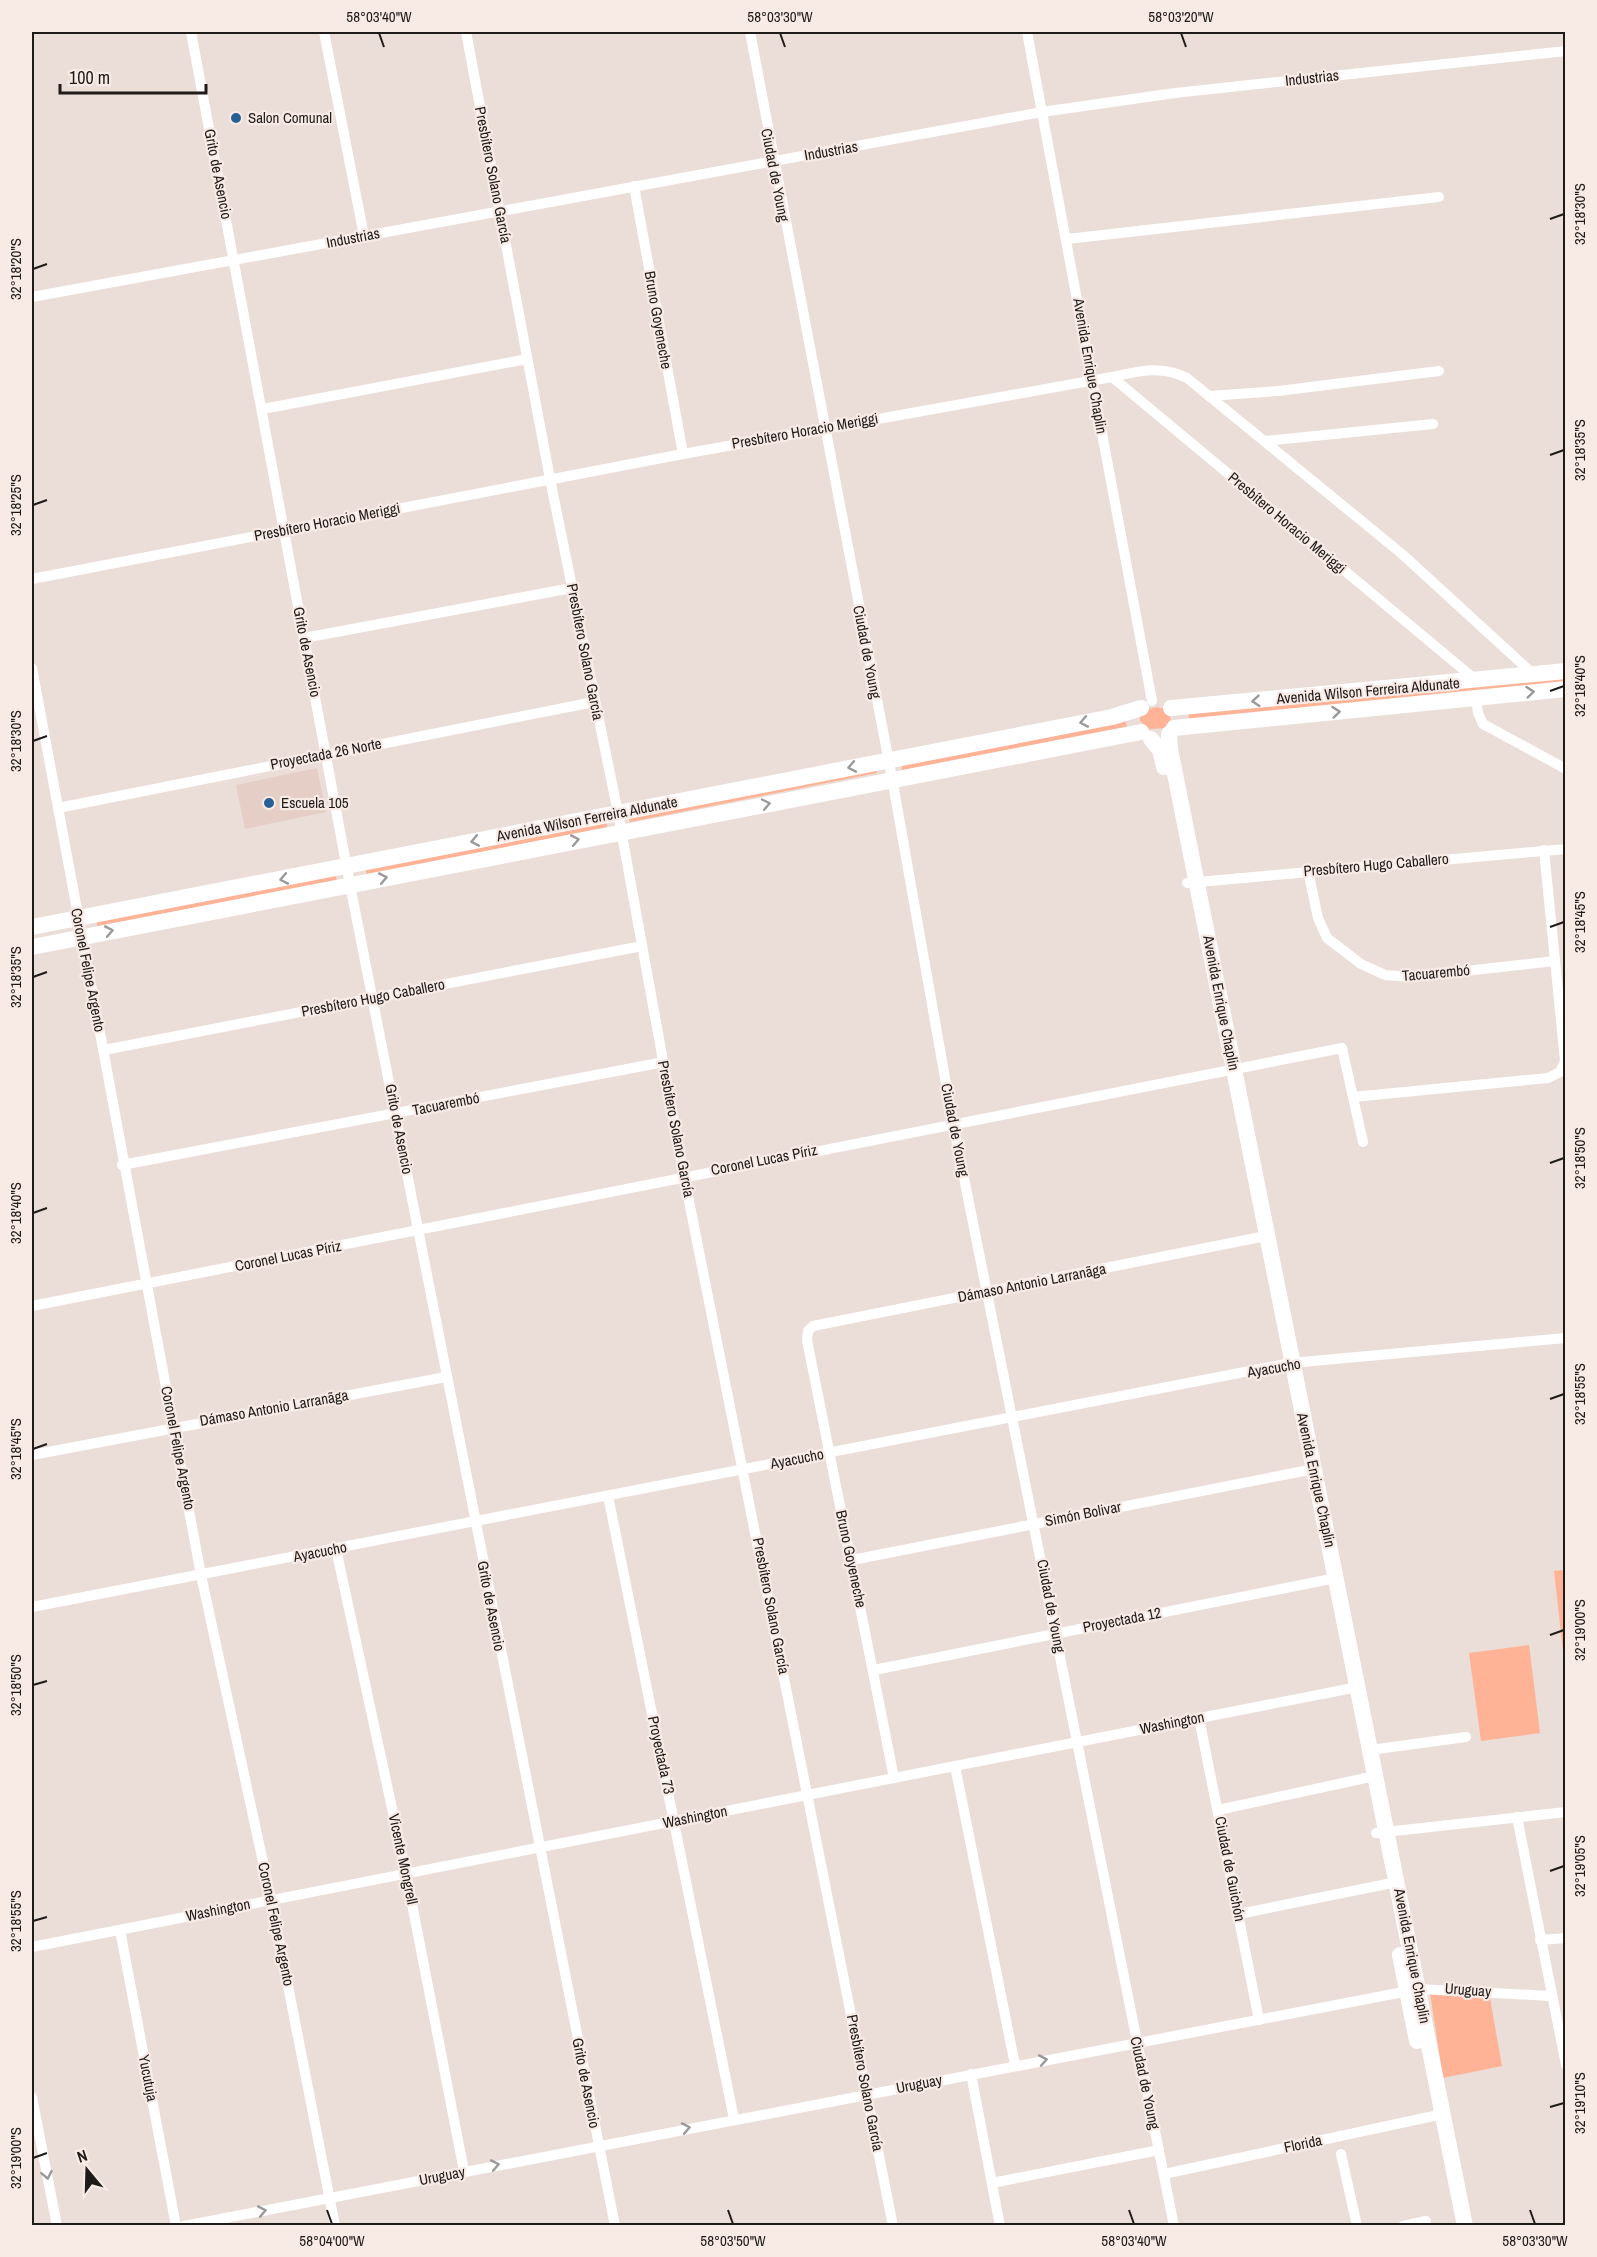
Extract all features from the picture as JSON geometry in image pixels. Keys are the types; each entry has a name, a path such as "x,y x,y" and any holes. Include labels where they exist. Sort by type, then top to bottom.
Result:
{"street":[{"name":"Grito de Asencio","path":"191,32 350,885 615,2226"},
{"path":"324,32 364,236"},
{"name":"Presbítero Solano García","path":"466,32 550,480 618,813 684,1176 893,2226"},
{"name":"Ciudad de Young","path":"750,32 892,778 953,1123 1057,1632 1076,1742 1174,2226"},
{"name":"Avenida Enrique Chaplin","path":"1027,32 1067,239 1147,704"},
{"name":"Industrias","path":"32,297 1042,112 1175,93 1566,51"},
{"name":"Bruno Goyeneche","path":"634,186 683,454"},
{"path":"1067,239 1439,197"},
{"path":"263,409 527,359"},
{"path":"1112,377 1151,368 1173,371 1187,378 1402,554 1533,674"},
{"path":"1209,396 1278,391 1439,371"},
{"name":"Presbítero Horacio Meriggi","path":"32,579 683,454 1112,377 1476,689"},
{"path":"1265,441 1433,424"},
{"path":"304,638 572,588"},
{"name":"Coronel Felipe Argento","path":"32,668 104,1050 122,1165 201,1575 271,1899 335,2226"},
{"name":"Avenida Wilson Ferreira Aldunate","path":"1172,731 1476,689 1533,674 1566,671"},
{"path":"1476,689 1478,713 1484,724 1566,769"},
{"name":"Avenida Wilson Ferreira Aldunate","path":"1171,708 1476,689 1566,689"},
{"name":"Proyectada 26 Norte","path":"58,808 594,702"},
{"path":"1163,702 1171,708 1175,718 1172,731 1161,739 1146,735 1137,720 1147,704 1163,702"},
{"name":"Avenida Wilson Ferreira Aldunate","path":"32,927 1112,717 1147,704"},
{"name":"Avenida Enrique Chaplin","path":"1172,731 1170,749 1228,1069 1438,2116 1465,2226"},
{"name":"Avenida Enrique Chaplin","path":"1146,735 1160,750 1193,882"},
{"name":"Avenida Wilson Ferreira Aldunate","path":"32,947 892,778 1146,735"},
{"name":"Presbítero Hugo Caballero","path":"1193,882 1566,849"},
{"path":"1353,1097 1548,1078 1560,1072 1565,1061 1544,850"},
{"name":"Tacuarembó","path":"1308,871 1321,928 1327,938 1361,964 1385,975 1412,977 1555,961"},
{"name":"Presbítero Hugo Caballero","path":"104,1050 642,946"},
{"name":"Coronel Lucas Píriz","path":"32,1306 1342,1048 1363,1142"},
{"name":"Tacuarembó","path":"122,1165 664,1062"},
{"name":"Dámaso Antonio Larranãga","path":"807,1340 808,1331 813,1326 1262,1237"},
{"name":"Ayacucho","path":"32,1607 1287,1364 1566,1338"},
{"name":"Bruno Goyeneche","path":"807,1340 894,1778"},
{"name":"Dámaso Antonio Larranãga","path":"32,1455 446,1377"},
{"name":"Simón Bolivar","path":"852,1560 1309,1470"},
{"name":"Proyectada 73","path":"608,1496 734,2119"},
{"name":"Vicente Mongrell","path":"336,1549 406,1873 464,2171"},
{"name":"Proyectada 12","path":"874,1670 1331,1579"},
{"name":"Avenida Enrique Chaplin","path":"1353,1688 1370,1750 1370,1777"},
{"name":"Washington","path":"32,1947 1353,1688"},
{"name":"Ciudad de Guichón","path":"1199,1718 1259,2020"},
{"path":"1370,1750 1466,1737"},
{"path":"955,1766 1015,2065"},
{"path":"1218,1810 1370,1777"},
{"path":"1382,1832 1566,1812"},
{"path":"1517,1817 1550,1996 1564,2044 1566,2065"},
{"path":"1239,1914 1392,1883"},
{"name":"Yucutuja","path":"120,1930 177,2226"},
{"path":"1540,1940 1566,1938"},
{"name":"Uruguay","path":"184,2226 1413,1990 1550,1996"},
{"path":"971,2074 1000,2226"},
{"path":"32,2100 57,2226"},
{"name":"Avenida Enrique Chaplin","path":"1438,2116 1454,2226"},
{"name":"Florida","path":"1164,2174 1438,2116"},
{"path":"992,2183 1159,2150"},
{"path":"1341,2154 1357,2226"},
{"path":"1404,2226 1426,2221"}],"shaded area":[{"path":"1565,676 1565,683 1189,719 1188,712"},
{"path":"1157,707 1165,709 1171,719 1164,728 1150,729 1140,721 1140,716 1149,709"},
{"path":"1125,720 1127,727 902,770 901,763"},
{"path":"876,767 877,773 630,822 628,815"},
{"path":"317,768 326,812 245,829 236,785"},
{"path":"606,820 607,827 367,875 365,868"},
{"path":"335,873 337,881 97,926 96,919"},
{"path":"1566,1570 1565,1669 1554,1571"},
{"path":"1529,1645 1540,1733 1481,1741 1469,1653"},
{"path":"1430,1993 1490,1998 1502,2066 1443,2078"}],"place":[{"name":"Salon Comunal","path":"236,118"},
{"name":"Escuela 105","path":"269,803"}]}
